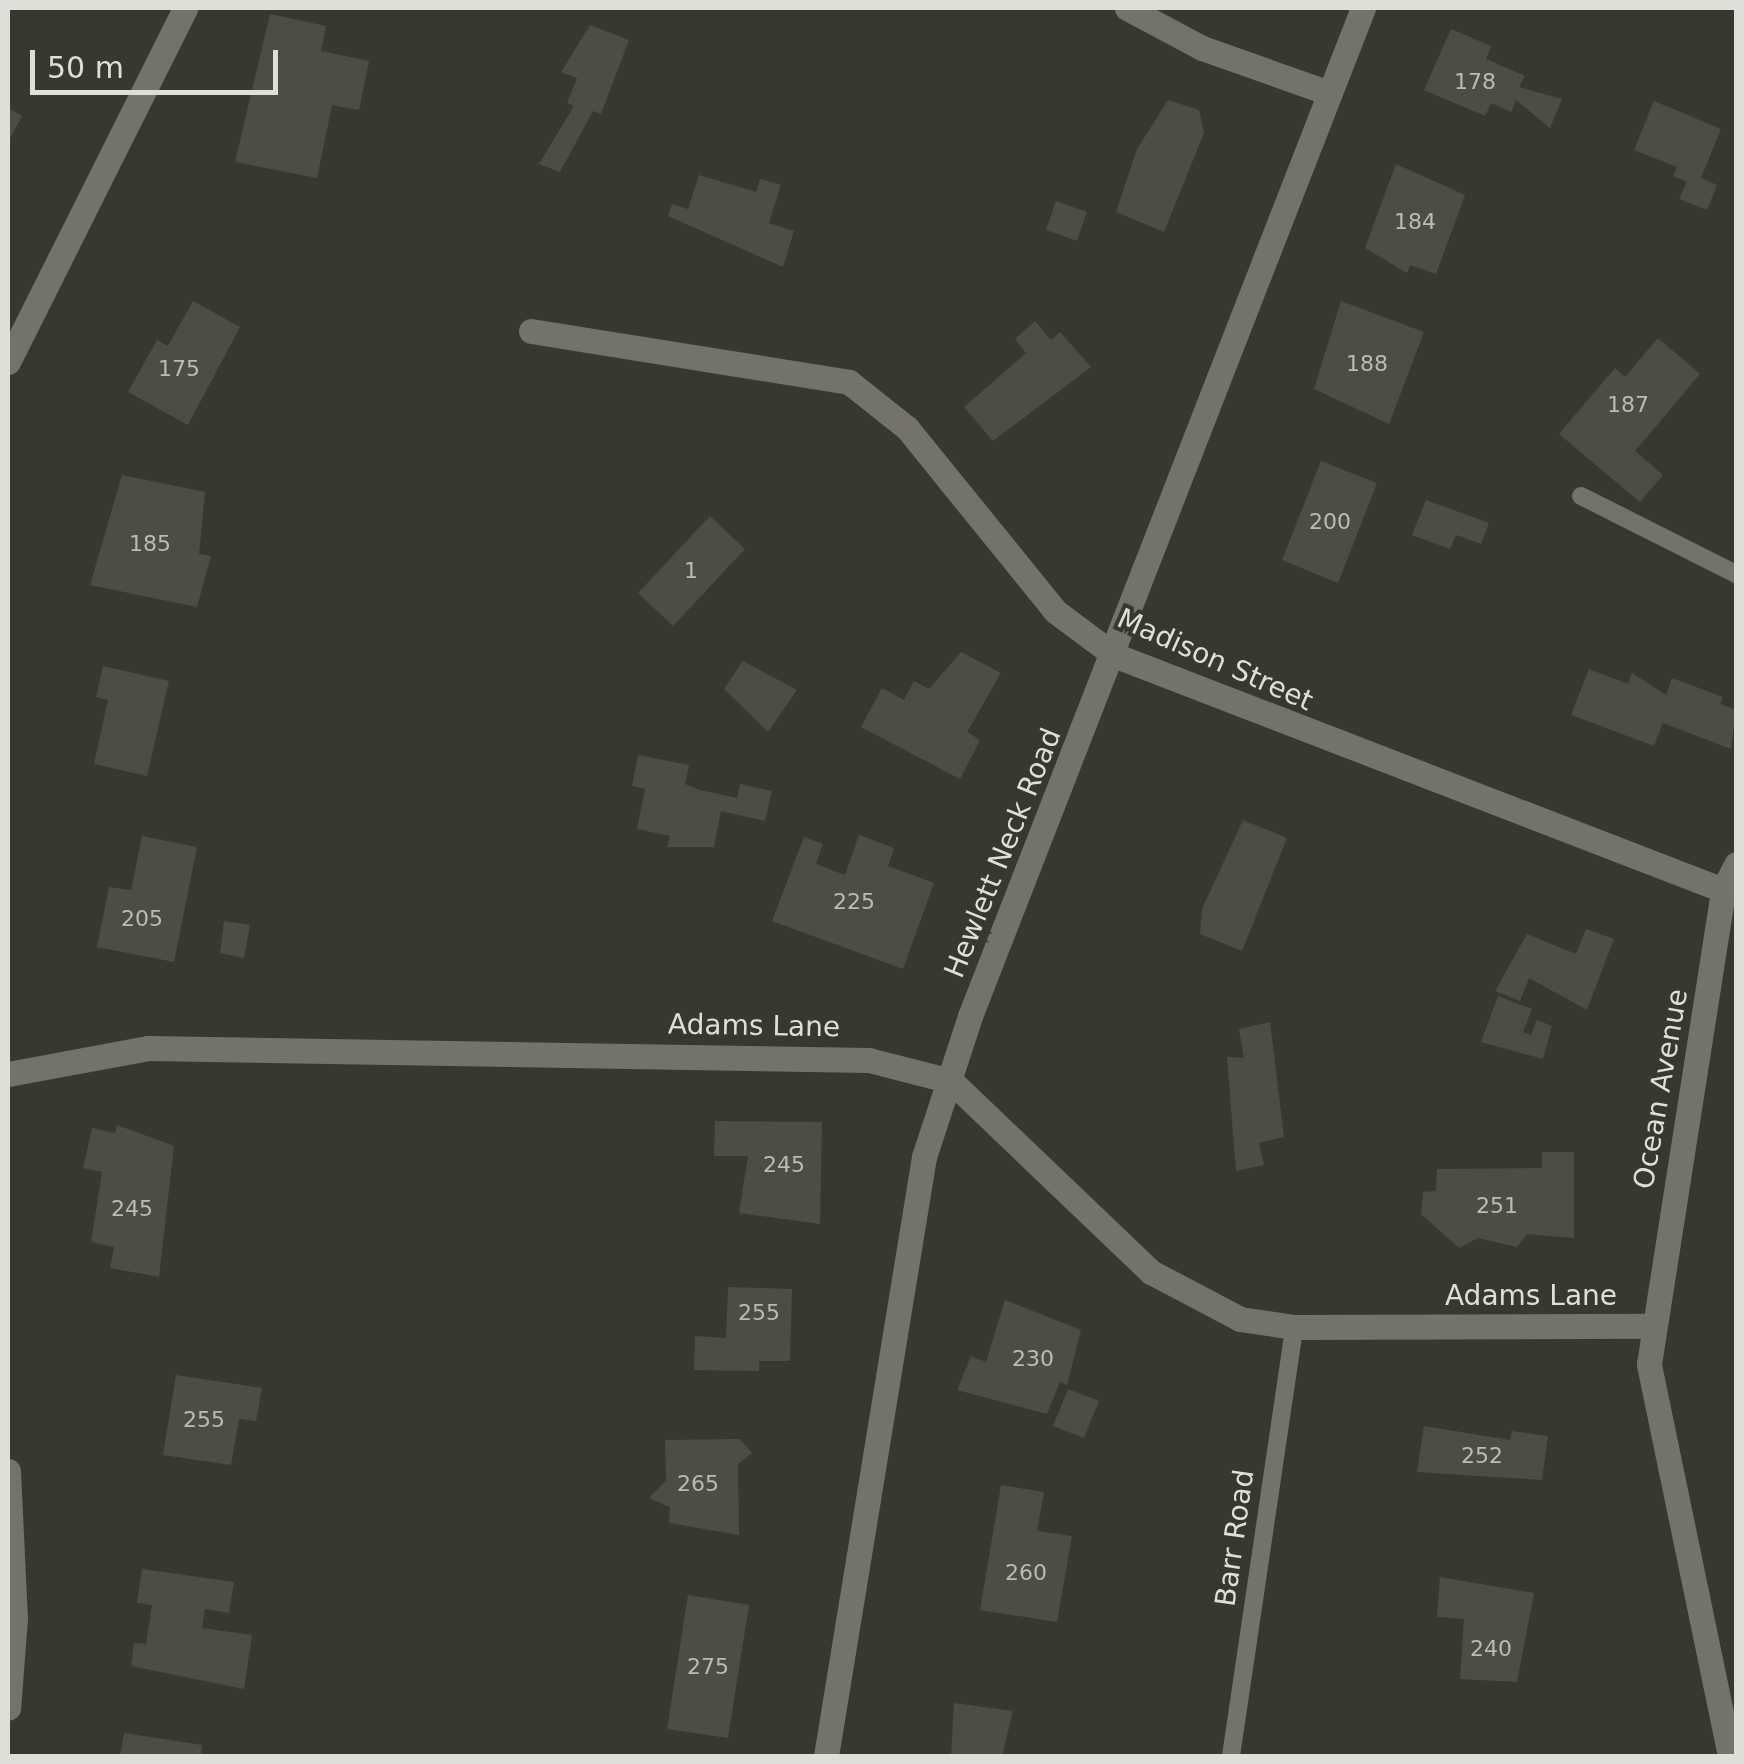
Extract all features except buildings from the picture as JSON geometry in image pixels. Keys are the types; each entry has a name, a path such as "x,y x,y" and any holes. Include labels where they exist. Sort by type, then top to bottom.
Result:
{"street":[{"path":"8,362 185,8"},
{"path":"1127,8 1202,48 1329,93"},
{"name":"Hewlett Neck Road","path":"826,1756 924,1157 1364,8"},
{"name":"Madison Street","path":"531,331 848,382 907,428 1055,610 1114,655 1730,892"},
{"name":"Ocean Avenue","path":"1730,1756 1731,1729 1652,1394 1651,1326 1736,864"},
{"name":"Adams Lane","path":"8,1074 148,1048 302,1046 816,1054 951,1080 1151,1272 1240,1319 1294,1327 1651,1326"},
{"path":"8,1471 15,1618 8,1708"}],"lane":[{"path":"1580,496 1736,574"},
{"name":"Barr Road","path":"1231,1756 1294,1327"}]}
